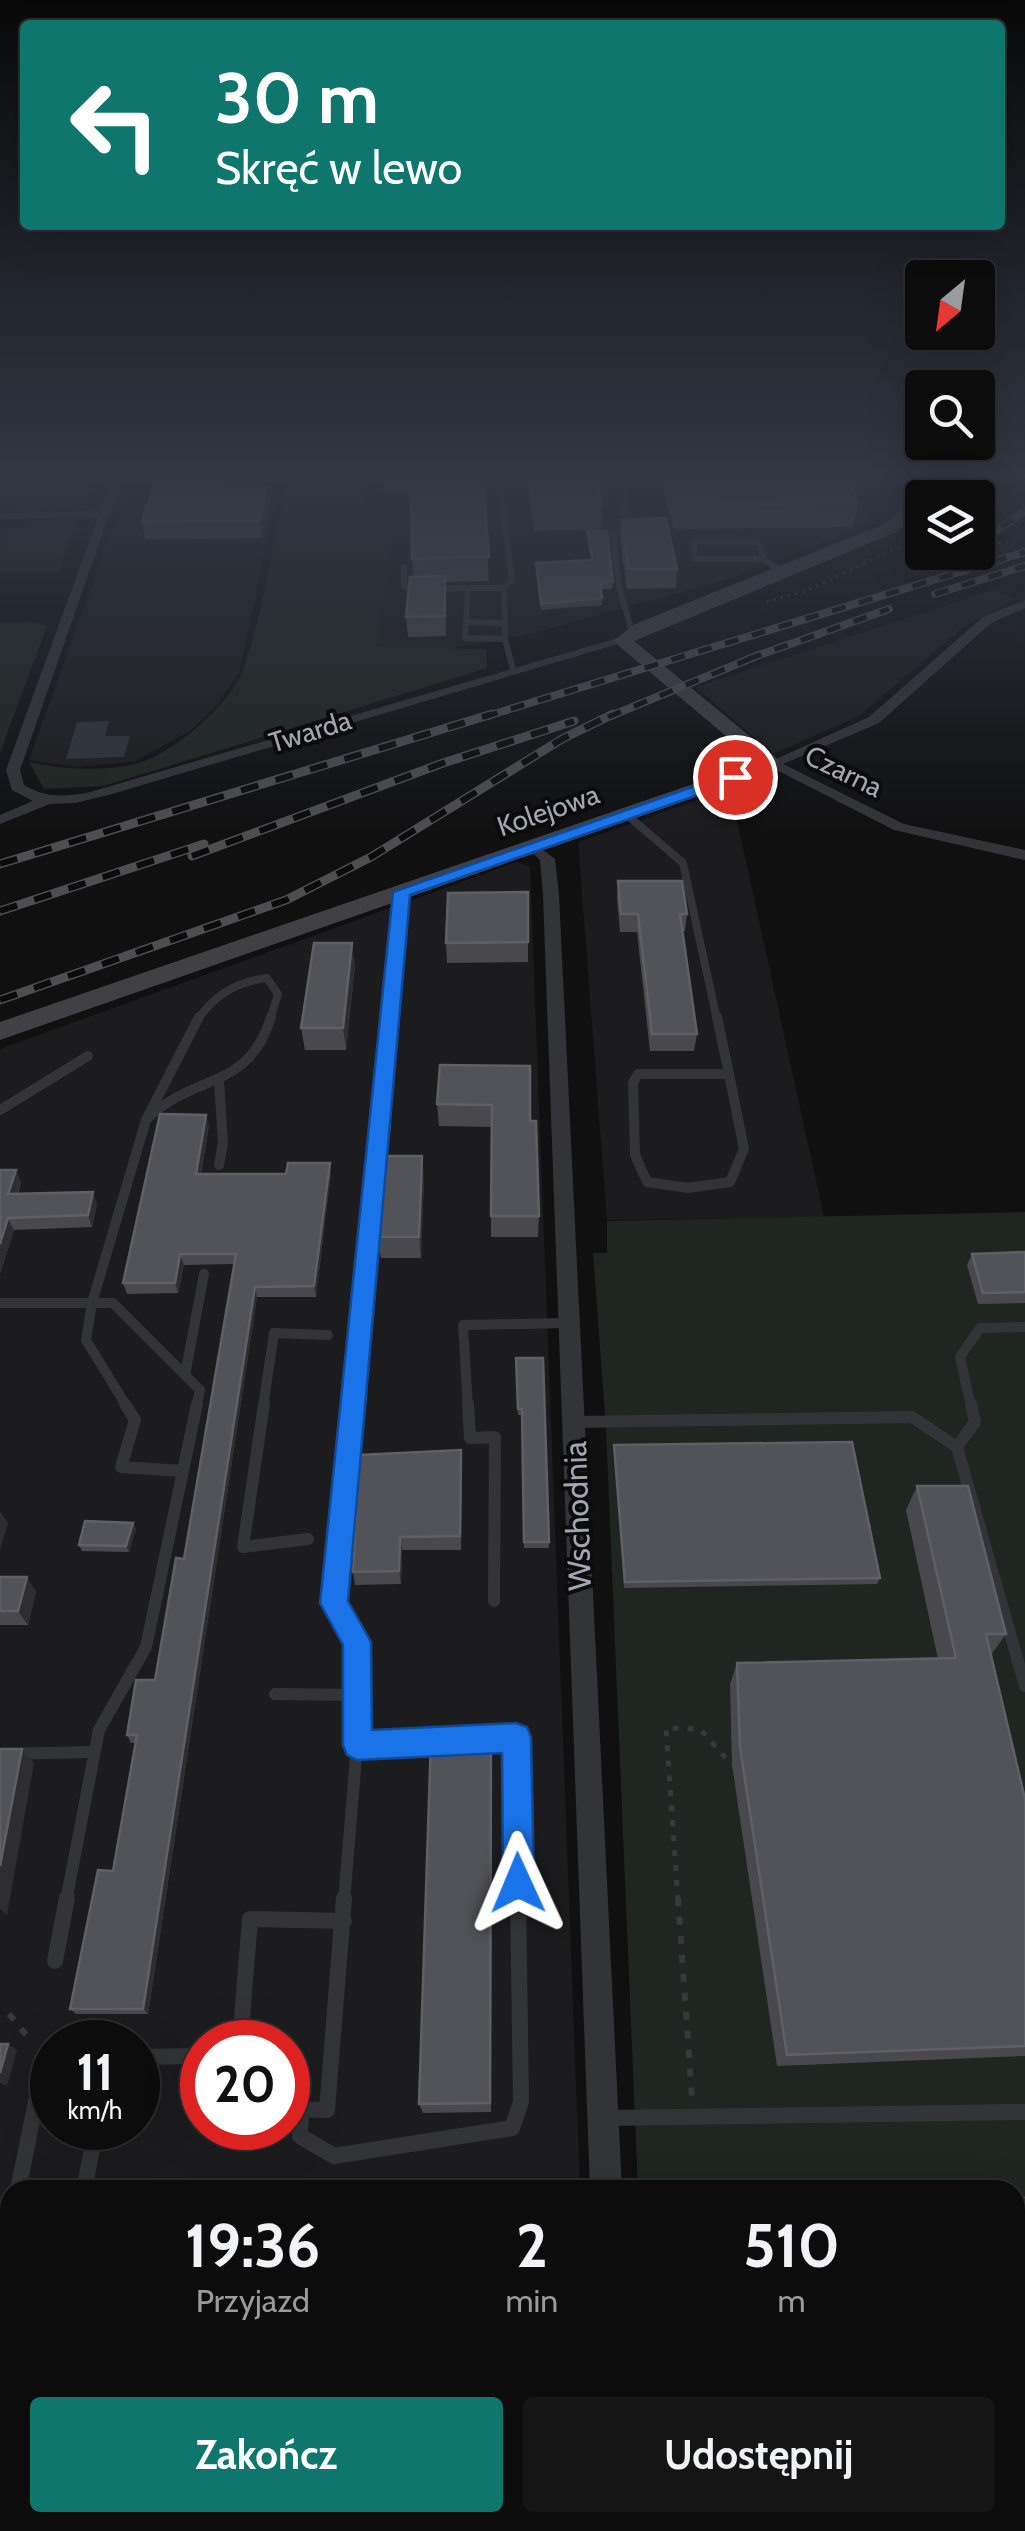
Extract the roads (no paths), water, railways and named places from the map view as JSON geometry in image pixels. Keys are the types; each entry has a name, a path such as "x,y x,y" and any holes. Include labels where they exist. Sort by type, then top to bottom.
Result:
{"street":[{"path":"47,800 17,787 13,770 75,596"},
{"path":"627,636 724,596"},
{"name":"Kolejowa","path":"0,1031 772,764 874,720 987,620 1025,604"},
{"name":"Twarda","path":"0,820 47,800 66,800 136,783 627,636"},
{"name":"Czarna","path":"627,636 772,764 885,822 1025,855"},
{"name":"Wschodnia","path":"534,847 547,859 551,895 605,2180"}],"lane":[{"path":"468,596 465,638 506,639"},
{"path":"504,596 506,639 513,670"},
{"path":"620,596 627,636"},
{"path":"466,622 504,622"},
{"path":"626,814 682,864 730,1074 744,1149 730,1182 688,1188 647,1182 635,1156 633,1083 638,1074 730,1074"},
{"path":"310,2109 328,2110 344,1921 357,1745 358,1642 334,1603 402,892"},
{"path":"162,1099 219,1080 246,1066 267,1030 278,994 267,978 244,978 224,986 202,1011 162,1099 146,1120 92,1303 86,1340 135,1420 120,1467 183,1472"},
{"path":"0,1110 88,1056"},
{"path":"218,1166 222,1142 219,1080"},
{"path":"184,1375 204,1274"},
{"path":"0,1303 112,1303 200,1390 146,1647 98,1730 56,1961"},
{"path":"494,1601 495,1437 470,1438 462,1324 568,1323"},
{"path":"957,1447 974,1422 960,1357 980,1328 1025,1327"},
{"path":"308,1540 243,1547 274,1332 328,1335"},
{"path":"573,1422 912,1417 957,1447 1025,1686"},
{"path":"275,1694 357,1694"},
{"path":"310,2142 334,2156 512,2128 522,2102 516,1737 357,1745"},
{"path":"0,1754 94,1752"},
{"path":"242,2020 250,1919 344,1921"},
{"path":"602,2118 1025,2112"},
{"path":"20,2180 30,2139"},
{"path":"86,2180 92,2150"}],"railway":[{"path":"484,717 880,596"},
{"path":"757,656 889,609"},
{"path":"608,717 757,656"},
{"path":"748,659 757,656"},
{"path":"0,864 492,714"},
{"path":"0,1000 286,900 371,857 562,739 613,714"},
{"path":"192,856 443,763 574,721"},
{"path":"0,911 204,844"}]}
